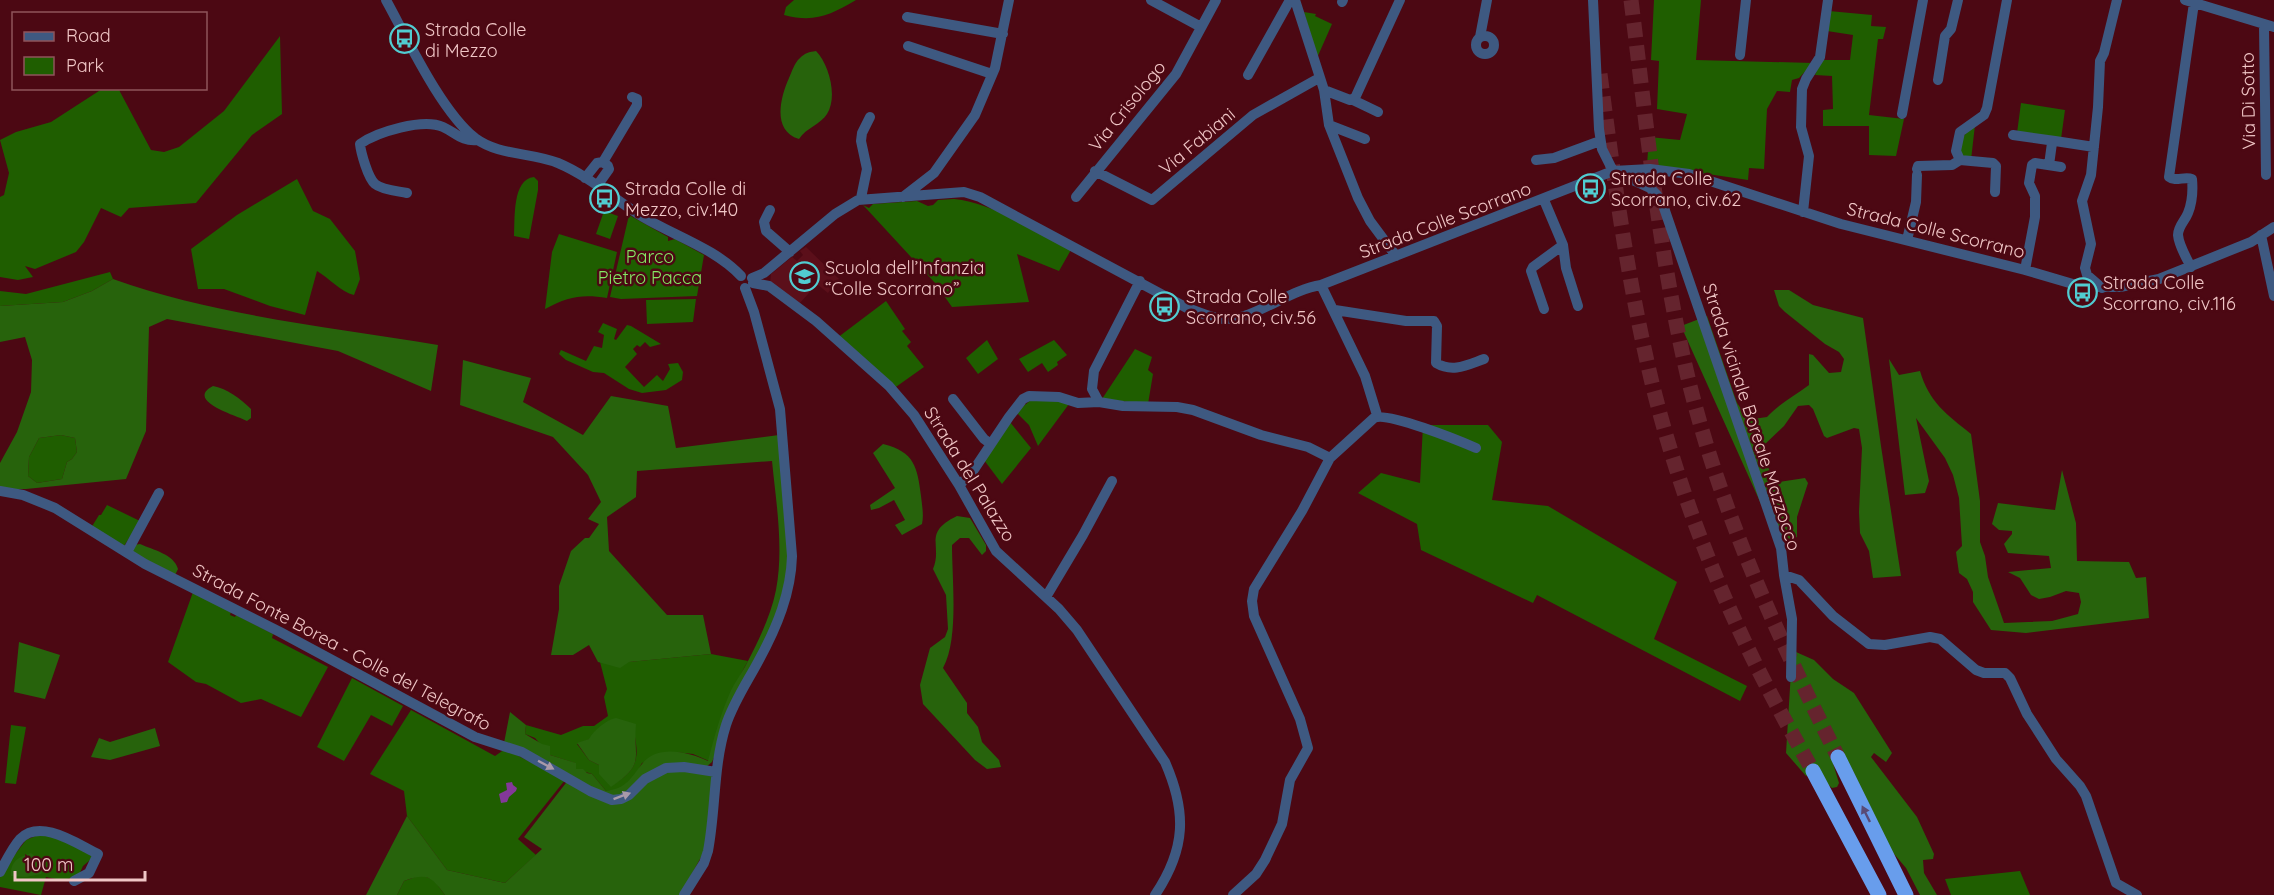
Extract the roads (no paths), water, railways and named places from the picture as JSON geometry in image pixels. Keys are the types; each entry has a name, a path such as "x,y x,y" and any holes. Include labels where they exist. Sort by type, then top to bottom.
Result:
{"highway":[{"path":"1838,757 1904,895"},
{"path":"1813,771 1879,895"},
{"path":"1856,853 1874,895"}],"street":[{"path":"386,0 440,95 464,129 478,140 492,148 551,160 585,178 645,218 713,255 748,282 750,300 780,409 792,572 785,604 732,710 720,747 708,851 684,895"},
{"path":"903,196 934,172 975,115 992,74 1009,0"},
{"path":"1151,0 1201,27"},
{"name":"Via Crisologo","path":"1076,197 1176,74 1216,0"},
{"path":"1248,75 1290,0"},
{"path":"1295,0 1324,90 1329,126 1366,213 1381,238 1396,256"},
{"path":"1353,100 1400,0"},
{"path":"1480,38 1487,0"},
{"path":"1593,0 1600,141 1614,171"},
{"path":"1740,55 1746,0"},
{"path":"1803,212 1809,156 1801,127 1802,89 1820,57 1828,0"},
{"path":"1902,114 1923,0"},
{"path":"1938,80 1945,36 1951,29 1958,0"},
{"path":"1960,160 1956,151 1960,132 1984,115 1990,97 2007,0"},
{"path":"2102,288 2087,275 2085,268 2091,244 2082,201 2091,175 2100,61 2117,0"},
{"path":"2191,267 2178,234 2179,227 2189,212 2193,189 2192,179 2169,177 2196,2"},
{"name":"Via Di Sotto","path":"2196,2 2269,26 2266,175"},
{"path":"907,16 1003,34"},
{"path":"908,46 992,74"},
{"name":"Via Fabiani","path":"1095,171 1152,200 1254,115 1319,78"},
{"path":"1324,90 1378,112"},
{"path":"585,178 597,163 603,162 637,105 637,99 632,97"},
{"path":"861,198 867,169 861,141 862,133 870,117"},
{"path":"407,193 373,183 360,144 394,129 433,124 465,140 478,140"},
{"path":"1329,126 1365,139"},
{"path":"2013,135 2094,147"},
{"path":"1536,160 1564,154 1600,141"},
{"path":"2049,165 2052,143 2055,141"},
{"path":"1907,240 1916,202 1918,166 1952,165 1960,160 1993,163 1996,166 1995,192"},
{"path":"597,186 609,169 603,162"},
{"path":"2025,270 2034,217 2035,196 2029,183 2032,165 2035,163 2061,167"},
{"name":"Strada Colle Scorrano","path":"748,282 764,273 835,214 861,198 970,194 1140,281 1187,308 1222,319 1240,317 1293,292 1321,285 1614,171 1650,169 1689,174 1841,224 2025,270 2082,287 2102,288 2140,284 2191,267 2251,242 2274,227"},
{"name":"Strada vicinale Boreale Mazzocco","path":"1614,171 1650,188 1663,206 1781,548 1784,575 1799,580 1833,616 1869,644 1885,645 1930,637 1940,639 1976,670 1984,673 2005,673 2010,678 2027,714 2056,759 2080,786 2089,804 2116,883 2137,895"},
{"path":"1544,200 1563,245 1566,268 1578,306"},
{"path":"770,210 764,222 766,231 790,252"},
{"path":"2261,235 2274,296"},
{"path":"1544,309 1531,271 1533,267 1563,245"},
{"path":"1099,402 1092,389 1094,371 1140,281"},
{"name":"Strada del Palazzo","path":"748,282 769,286 816,321 889,386 914,415 959,485 996,551 1046,597 1077,630 1165,762 1180,807 1181,836 1173,861 1155,895"},
{"path":"1321,285 1365,376 1377,415"},
{"path":"1335,310 1406,321 1434,321 1437,326 1436,363 1444,367 1459,368 1484,359"},
{"path":"959,485 971,474 1009,417 1026,397 1059,397 1078,403 1099,402 1123,406 1177,407 1193,410 1261,435 1308,447 1330,458"},
{"path":"953,399 984,439 991,444"},
{"path":"1377,415 1419,426 1476,448"},
{"path":"1233,895 1256,874 1265,860 1282,824 1290,780 1308,748 1300,719 1254,616 1252,601 1254,589 1302,511 1330,458 1377,415"},
{"path":"1046,597 1083,536 1112,481"},
{"name":"Strada Fonte Borea - Colle del Telegrafo","path":"0,491 23,495 45,504 145,564 280,632 475,737 522,753 590,791 612,800 629,795 645,779 666,768 684,767 716,772"},
{"path":"126,552 159,493"},
{"path":"1784,575 1792,619 1791,677"},
{"path":"0,872 26,834 42,830 99,854 89,873 74,881"}],"tunnel":[{"path":"1631,0 1662,240 1679,335 1702,431 1753,574 1838,757"},
{"path":"1600,74 1616,192 1636,309 1653,387 1673,459 1711,565 1741,634 1813,771"}],"place":[{"name":"Strada Colle di Mezzo","path":"404,39"},
{"name":"Strada Colle Scorrano, civ.62","path":"1590,188"},
{"name":"Strada Colle di Mezzo, civ.140","path":"604,198"},
{"name":"Scuola dell’Infanzia “Colle Scorrano”","path":"804,277"},
{"name":"Strada Colle Scorrano, civ.116","path":"2082,292"},
{"name":"Strada Colle Scorrano, civ.56","path":"1165,306"}],"park label":[{"name":"Parco Pietro Pacca","path":"650,266"}]}
